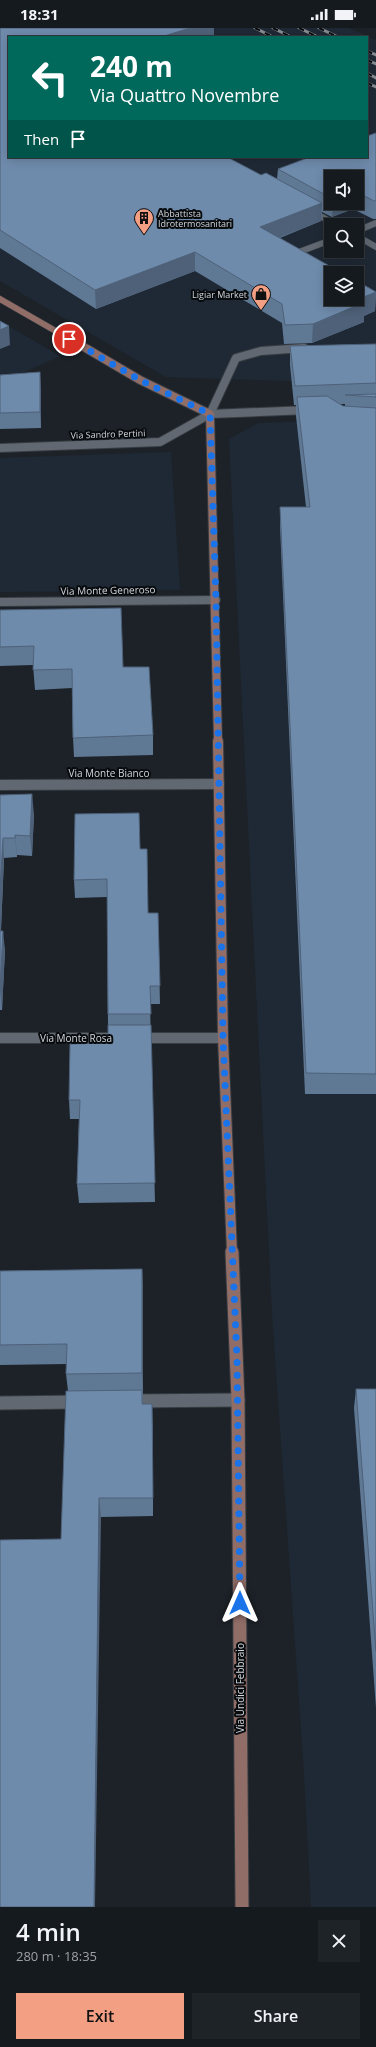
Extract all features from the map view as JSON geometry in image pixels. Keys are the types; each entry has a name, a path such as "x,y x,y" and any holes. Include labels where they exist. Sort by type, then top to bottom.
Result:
{"street":[{"path":"303,206 325,218"},
{"path":"364,228 376,223"},
{"path":"364,240 376,247"},
{"path":"312,259 299,252 324,243"},
{"path":"0,299 140,380 210,414 319,409"},
{"path":"210,414 236,358 250,352 262,350 315,348"},
{"name":"Via Sandro Pertini","path":"0,448 160,442 210,414"},
{"name":"Via Undici Febbraio","path":"210,414 216,600 223,1038 238,1400 240,1882 242,1907"},
{"name":"Via Monte Generoso","path":"0,602 216,600"},
{"name":"Via Monte Bianco","path":"0,785 219,784"},
{"name":"Via Monte Rosa","path":"0,1038 223,1038"},
{"path":"119,1402 238,1400"},
{"path":"0,1403 87,1402"}],"shaded area":[{"path":"0,28 349,28 367,36 8,36 8,158 368,158 368,36 376,40 376,388 289,381 166,377 0,281"},
{"path":"0,321 60,356 0,383"},
{"path":"376,419 376,1907 311,1907 304,1772 272,1313 229,439 259,423"},
{"path":"171,452 180,590 0,592 0,458"}],"building":[{"name":"Abbattista Idrotermosanitari","path":"0,28 190,28 164,36 8,36 8,158 229,158 261,175 266,173 322,203 260,227 330,266 324,266 324,306 356,306 313,324 285,325 282,304 195,252 95,290 0,230"},
{"path":"376,133 376,201 364,196 364,170 324,170 324,194 278,169 307,158 368,158 368,136"},
{"name":"Abbattista Idrotermosanitari","path":"364,285 376,292 364,297"},
{"path":"0,321 9,326 0,330"},
{"path":"376,344 376,383 295,386 290,346"},
{"path":"40,372 40,412 0,413 0,375"},
{"path":"376,394 376,397 345,395"},
{"path":"327,396 343,406 376,408 376,1074 306,1073 280,507 310,507 297,397"},
{"path":"121,608 123,667 149,667 153,735 73,738 72,669 33,670 34,646 0,647 0,610"},
{"path":"32,794 30,836 15,835 15,838 3,838 0,889 0,795"},
{"path":"139,813 140,849 147,849 148,913 158,913 160,986 150,986 151,1014 108,1014 107,879 74,880 75,814"},
{"path":"0,931 3,931 0,990"},
{"path":"108,1025 151,1025 155,1183 77,1184 80,1100 69,1100 70,1044 108,1043"},
{"path":"142,1269 142,1373 66,1374 67,1344 0,1345 0,1271"},
{"path":"356,1389 376,1389 376,1651"},
{"path":"142,1390 142,1404 152,1404 153,1498 99,1498 94,1907 0,1907 0,1540 61,1539 66,1391"}],"railway":[{"path":"255,28 271,36"},
{"path":"273,28 289,36"},
{"path":"299,28 316,36"},
{"path":"319,28 336,36"},
{"path":"368,51 376,55"},
{"path":"368,60 376,64"},
{"path":"368,74 376,78"},
{"path":"368,83 376,87"}],"place":[{"name":"Abbattista Idrotermosanitari","path":"144,235"},
{"name":"Ligiar Market","path":"261,311"}],"route":[{"path":"69,339 140,380 210,414 216,600 223,1038 236,1318 240,1603"}]}
